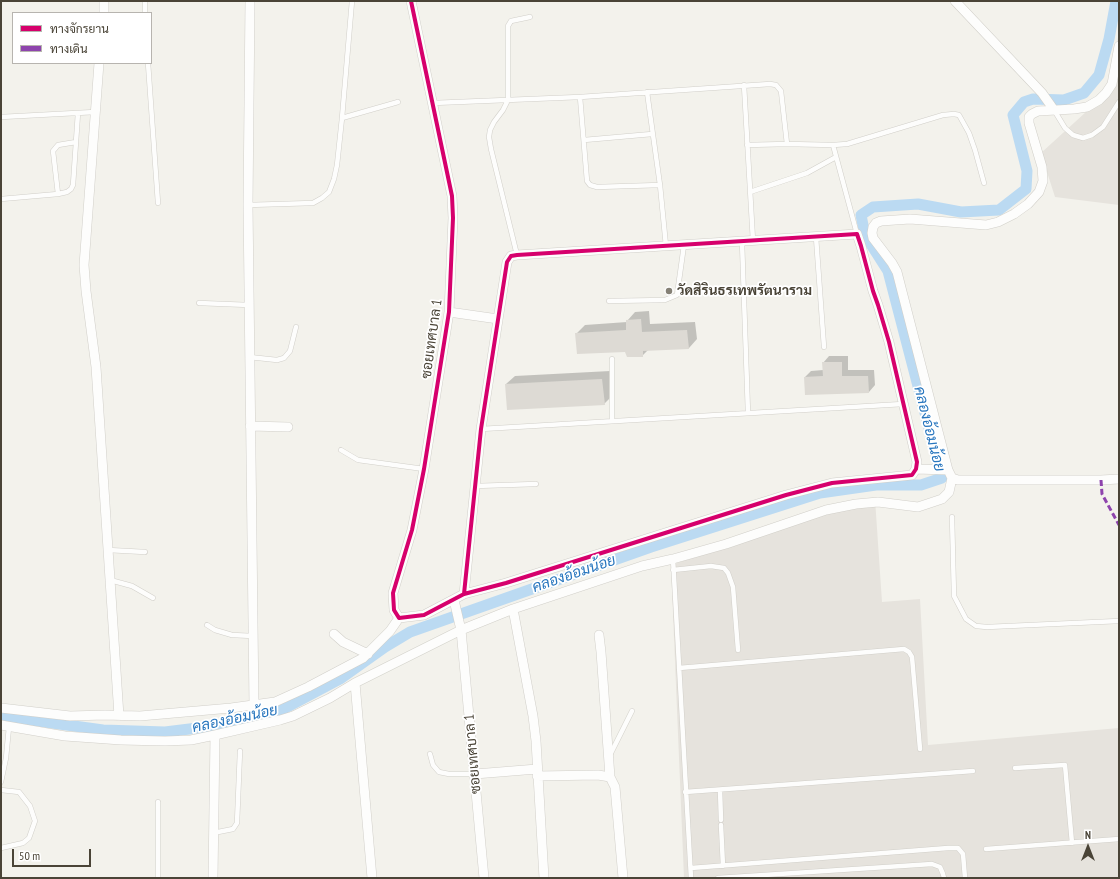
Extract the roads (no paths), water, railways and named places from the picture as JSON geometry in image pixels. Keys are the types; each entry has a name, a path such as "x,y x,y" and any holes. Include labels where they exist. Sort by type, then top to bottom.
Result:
{"street":[{"path":"104,1 104,12"},
{"path":"250,1 248,205 254,706"},
{"name":"ซอยเทศบาล 1","path":"399,618 394,610 393,593 412,530 424,469 449,312 453,218 452,196 411,1"},
{"path":"955,1 1042,93 1053,108"},
{"path":"5,726 65,736 165,742 191,740 215,735 293,716 330,698 461,626 642,566 726,544 826,510 856,504 878,502 918,507 942,499 949,479 897,272 873,238 873,227 876,223 881,221 910,219 986,225 998,222 1014,214 1028,204 1039,192 1043,181 1042,167 1029,123 1029,117 1038,111 1053,108 1074,110 1099,100 1106,94 1112,84 1119,46"},
{"path":"99,64 84,265 96,367 119,716"},
{"path":"1,708 70,716 148,716 254,706 275,702 308,687 363,658 390,631 399,618 424,615 455,604 464,594 506,583 786,495 832,483 875,477 912,475 916,469 917,462 904,404 889,342 872,291 861,246 856,234 510,256 507,262 481,429 464,594"},
{"path":"449,312 498,319"},
{"path":"250,426 288,427"},
{"path":"916,469 926,470 949,479 958,480 1119,479"},
{"name":"ซอยเทศบาล 1","path":"455,604 461,626 484,878"},
{"path":"513,609 533,716 536,741 544,878"},
{"path":"334,634 343,642 368,654"},
{"path":"599,635 608,758 610,777 615,787 623,878"},
{"path":"355,683 372,878"},
{"path":"213,878 215,735"},
{"path":"475,774 537,773 598,775 610,777"}],"lane":[{"path":"145,1 145,12"},
{"path":"248,205 313,203 322,198 328,192 334,179 342,118 352,1"},
{"path":"516,255 490,138 490,130 508,100 508,26 511,21 530,17"},
{"path":"148,64 158,203"},
{"path":"433,103 580,97 770,84 779,88 782,95 787,144"},
{"path":"744,85 753,241"},
{"path":"647,92 660,185 666,246"},
{"path":"580,97 587,181 590,186 660,185"},
{"path":"342,118 398,102"},
{"path":"1053,108 1065,128 1073,135 1083,138 1092,135 1103,126 1119,102"},
{"path":"1,117 95,112"},
{"path":"1,199 68,192 73,185 78,114"},
{"path":"748,145 847,144 943,115 954,114 959,115 969,133 984,183"},
{"path":"584,140 652,134"},
{"path":"58,194 53,151 58,145 76,142"},
{"path":"833,145 856,234"},
{"path":"750,192 807,173 836,157"},
{"path":"816,237 824,347"},
{"path":"742,242 748,413"},
{"path":"609,301 665,300 677,295 684,245"},
{"path":"199,303 249,305"},
{"path":"249,357 277,360 284,358 290,351 296,327"},
{"path":"612,359 612,421"},
{"path":"481,429 904,404"},
{"path":"341,450 358,460 424,469"},
{"path":"475,486 536,484"},
{"path":"952,517 954,596 966,619 976,626 987,627 1119,620"},
{"path":"108,550 145,552"},
{"path":"673,559 685,792 691,868 690,878"},
{"path":"673,570 711,566 724,568 728,573 733,587 738,650"},
{"path":"110,580 132,586 153,598"},
{"path":"207,625 215,630 232,635 253,636"},
{"path":"679,668 904,650 909,652 912,657 920,749"},
{"path":"608,758 632,710"},
{"path":"1,782 6,758 5,726"},
{"path":"213,833 233,829 237,823 240,751"},
{"path":"430,754 434,766 439,772 449,774 475,774"},
{"path":"1015,768 1064,766 1072,843"},
{"path":"685,792 972,771"},
{"path":"1,790 19,792 30,806 35,821 29,838 23,843 1,848"},
{"path":"720,790 723,866"},
{"path":"158,802 158,878"},
{"path":"986,849 1119,839"},
{"path":"691,868 958,848 963,854 965,878"},
{"path":"718,878 932,864 940,867 944,878"}],"waterway":[{"name":"คลองอ้อมน้อย","path":"1,716 103,730 165,732 222,725 276,713 340,679 385,647 410,632 651,547 820,493 876,485 921,485 942,478 888,271 865,235 861,215 873,207 918,204 961,212 999,210 1026,189 1027,171 1013,115 1024,102 1033,99 1064,100 1084,93 1099,75 1109,39 1116,1"}],"place":[{"name":"วัดสิรินธรเทพรัตนาราม","path":"669,291"}]}
